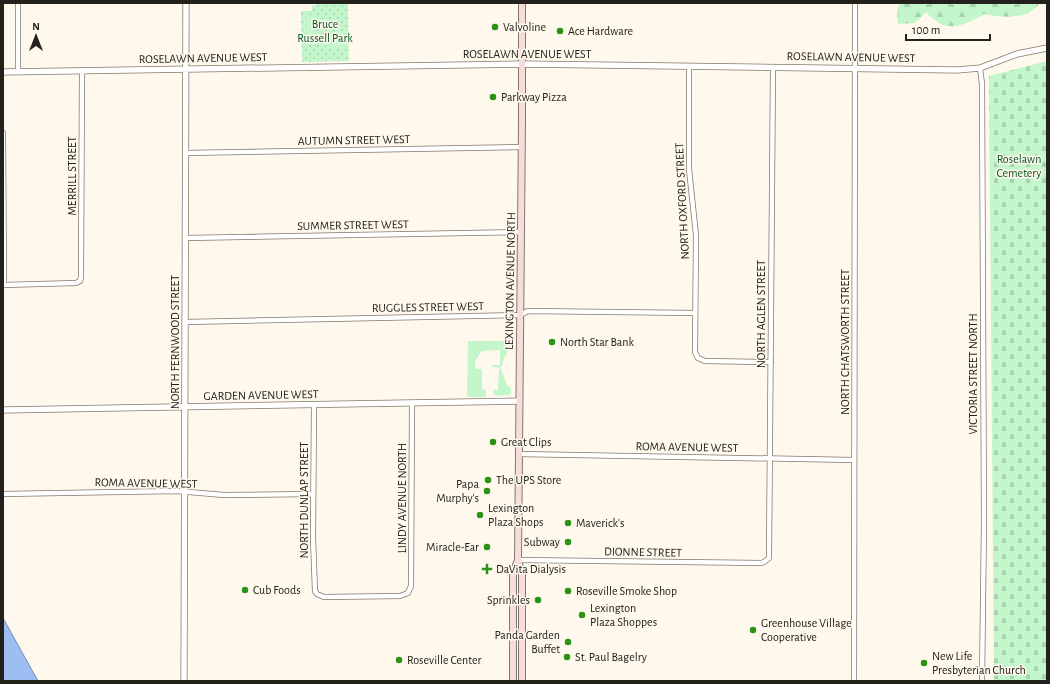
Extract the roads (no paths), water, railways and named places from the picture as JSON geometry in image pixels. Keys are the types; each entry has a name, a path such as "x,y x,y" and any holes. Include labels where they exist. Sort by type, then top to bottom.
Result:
{"main road":[{"name":"LEXINGTON AVENUE NORTH","path":"522,3 518,560 522,574 522,681"},
{"name":"LEXINGTON AVENUE NORTH","path":"513,681 513,573 518,560"}],"street":[{"path":"18,3 18,72"},
{"name":"NORTH FERNWOOD STREET","path":"184,681 186,3"},
{"name":"NORTH CHATSWORTH STREET","path":"854,681 856,3"},
{"name":"ROSELAWN AVENUE WEST","path":"3,72 522,64 957,70 980,68 1017,54 1047,48"},
{"name":"NORTH OXFORD STREET","path":"689,66 689,169 696,236 694,313 695,352 698,358 704,361 771,362"},
{"name":"NORTH AGLEN STREET","path":"767,561 770,554 769,459 773,67"},
{"name":"VICTORIA STREET NORTH","path":"980,68 982,84 984,506 982,681"},
{"name":"MERRILL STREET","path":"3,285 76,283 80,281 82,71"},
{"path":"3,133 3,285"},
{"name":"AUTUMN STREET WEST","path":"186,153 522,147"},
{"name":"SUMMER STREET WEST","path":"186,238 521,232"},
{"name":"RUGGLES STREET WEST","path":"186,322 520,315 528,311 694,313"},
{"name":"GARDEN AVENUE WEST","path":"3,410 519,401"},
{"name":"LINDY AVENUE NORTH","path":"317,594 324,597 400,596 408,593 411,586 412,403"},
{"name":"NORTH DUNLAP STREET","path":"314,405 314,586 317,594"},
{"name":"ROMA AVENUE WEST","path":"519,454 854,460"},
{"name":"ROMA AVENUE WEST","path":"3,494 185,491 224,495 313,494"},
{"name":"DIONNE STREET","path":"518,560 761,563 767,561"}],"water":[{"path":"3,618 38,681 3,681"}],"place":[{"name":"Valvoline","path":"495,27"},
{"name":"Ace Hardware","path":"560,31"},
{"name":"Parkway Pizza","path":"493,97"},
{"name":"North Star Bank","path":"552,342"},
{"name":"Great Clips","path":"493,442"},
{"name":"The UPS Store","path":"488,480"},
{"name":"Papa Murphy's","path":"487,491"},
{"name":"Lexington Plaza Shops","path":"480,515"},
{"name":"Maverick's","path":"568,523"},
{"name":"Subway","path":"568,542"},
{"name":"Miracle-Ear","path":"487,547"},
{"name":"DaVita Dialysis","path":"487,569"},
{"name":"Cub Foods","path":"245,590"},
{"name":"Roseville Smoke Shop","path":"568,591"},
{"name":"Sprinkles","path":"538,600"},
{"name":"Lexington Plaza Shoppes","path":"582,615"},
{"name":"Greenhouse Village Cooperative","path":"753,630"},
{"name":"Panda Garden Buffet","path":"568,642"},
{"name":"St. Paul Bagelry","path":"567,657"},
{"name":"Roseville Center","path":"399,660"},
{"name":"New Life Presbyterian Church","path":"924,663"}],"park label":[{"name":"Bruce Russell Park","path":"325,31"},
{"name":"Roselawn Cemetery","path":"1019,166"}]}
